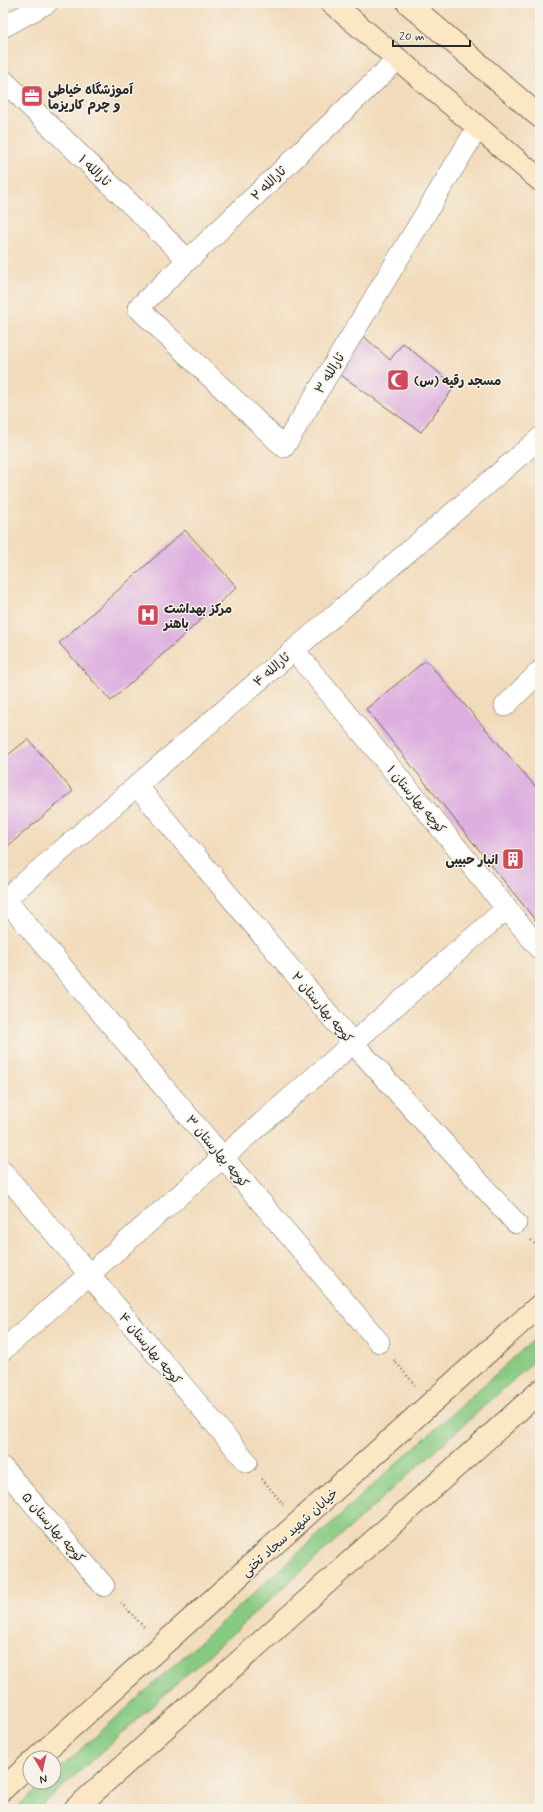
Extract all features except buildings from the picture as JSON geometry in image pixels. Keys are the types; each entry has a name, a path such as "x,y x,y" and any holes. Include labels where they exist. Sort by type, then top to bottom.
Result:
{"main road":[{"path":"332,3 540,180"},
{"path":"408,3 540,117"},
{"name":"خیابان شهید سجاد تختی","path":"46,1750 540,1304"},
{"path":"75,1809 540,1391"},
{"path":"3,1788 22,1771"}],"street":[{"path":"3,27 47,3"},
{"name":"ثارالله ۲","path":"138,308 398,59"},
{"name":"ثارالله ۱","path":"3,80 188,260"},
{"name":"ثارالله ۳","path":"138,308 284,447 478,128"},
{"name":"ثارالله ۴","path":"4,900 540,438"},
{"name":"کوچه بهارستان ۱","path":"294,650 540,949"},
{"path":"505,706 540,671"},
{"name":"کوچه بهارستان ۲","path":"137,786 353,1043 516,1223"},
{"name":"کوچه بهارستان ۳","path":"4,900 379,1342"},
{"path":"3,1350 507,908"},
{"name":"کوچه بهارستان ۴","path":"3,1172 247,1462"},
{"name":"کوچه بهارستان ۵","path":"3,1468 104,1586"}],"path":[{"path":"379,1342 431,1404"},
{"path":"247,1462 299,1523"},
{"path":"104,1586 162,1646"}],"green space":[{"path":"540,1334 540,1356 62,1787 62,1767"},
{"path":"36,1790 59,1790 38,1809 15,1809"}],"place":[{"name":"آموزشگاه خیاطی و چرم کاریزما","path":"32,96"},
{"name":"مسجد رقیه (س)","path":"398,380"},
{"name":"مرکز بهداشت باهنر","path":"148,615"},
{"name":"انبار حبیبی","path":"513,859"}]}
